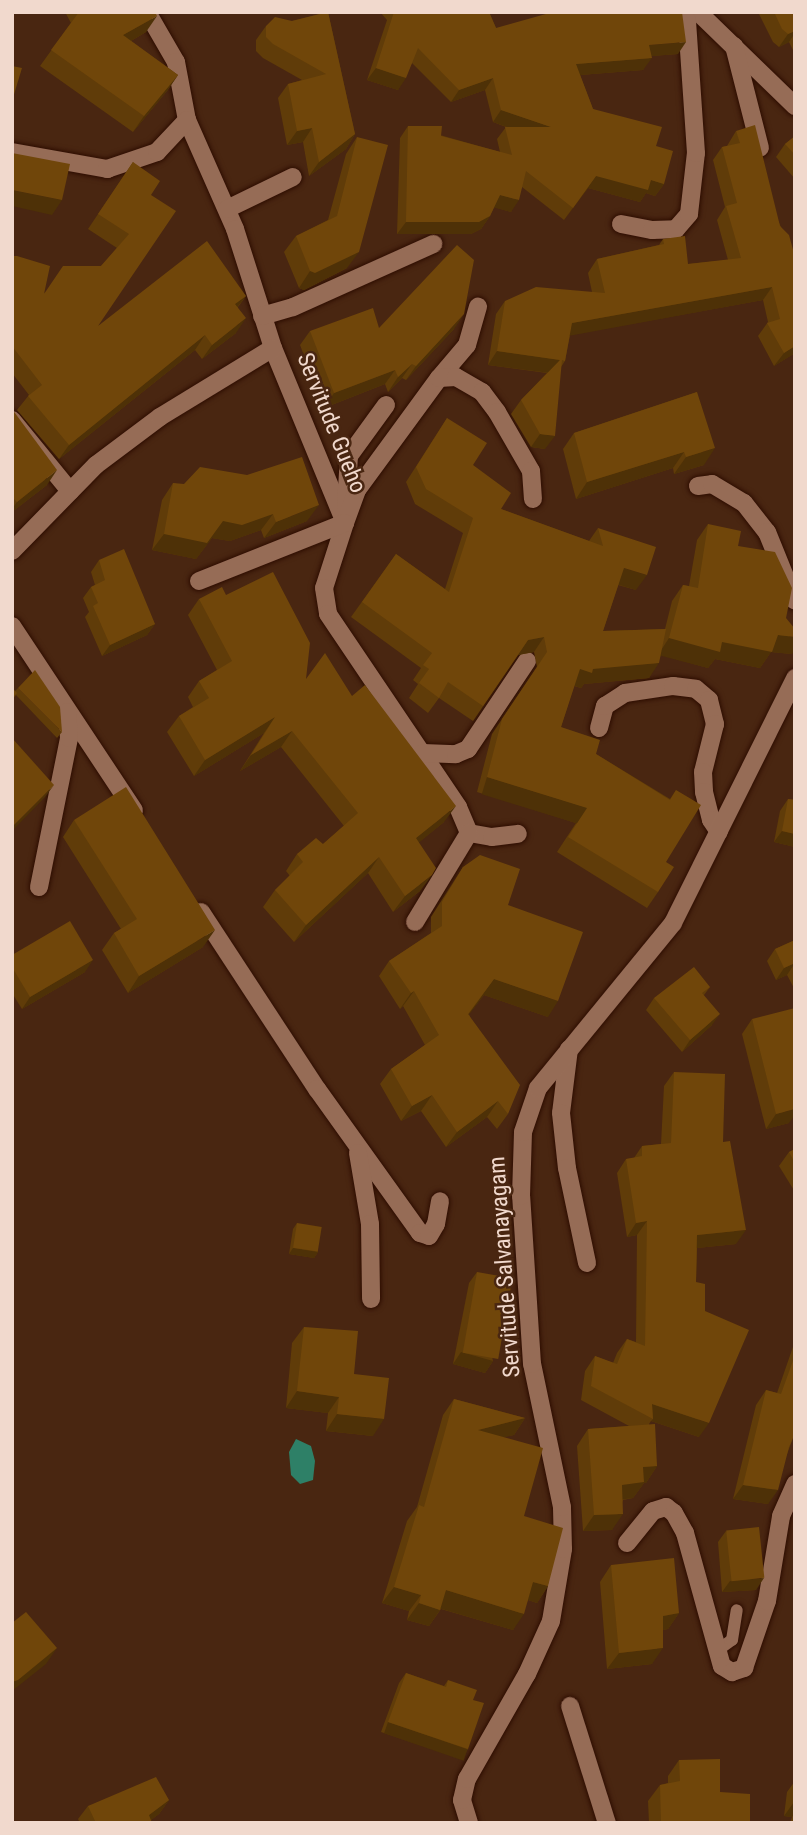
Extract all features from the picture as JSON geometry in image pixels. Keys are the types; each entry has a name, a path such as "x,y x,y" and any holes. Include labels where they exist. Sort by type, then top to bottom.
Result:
{"street":[{"name":"Servitude Gueho","path":"147,12 176,62 187,120 227,209 273,348 345,523 324,587 328,614 423,753 469,833"},
{"path":"621,224 652,230 676,229 690,214 696,153 683,12"},
{"path":"698,12 795,106"},
{"path":"734,46 763,160"},
{"path":"12,152 107,169 157,152 187,120"},
{"path":"227,209 293,177"},
{"path":"262,316 293,307 433,244"},
{"path":"199,581 345,523 357,490 439,378 467,345 478,307"},
{"path":"12,551 96,465 160,417 273,348"},
{"path":"439,378 456,377 482,392 497,412 531,471 533,499"},
{"path":"345,523 349,456 386,405"},
{"path":"12,420 70,491"},
{"path":"698,486 712,484 744,503 767,532 795,601"},
{"path":"12,626 147,829"},
{"path":"423,753 456,754 468,749 527,662"},
{"name":"Servitude Salvanayagam","path":"469,1823 462,1800 467,1779 527,1674 551,1621 560,1582 564,1521 532,1364 520,1155 538,1088 673,923 795,678"},
{"path":"599,728 605,706 625,692 673,686 696,689 709,700 715,724 703,772 704,792 711,820 719,832"},
{"path":"38,887 69,738 66,709"},
{"path":"415,922 469,833 492,837 518,834"},
{"path":"188,893 358,1149 420,1233 429,1236 436,1224 440,1201"},
{"path":"569,1049 561,1113 567,1168 587,1263"},
{"path":"358,1149 370,1224 371,1299"},
{"path":"626,1543 653,1511 666,1507 674,1513 685,1533 722,1666 732,1672 744,1668 767,1601 781,1516 795,1484"},
{"path":"570,1706 607,1823"}],"lane":[{"path":"718,1650 732,1640 737,1610"}],"shaded area":[{"path":"296,1439 311,1446 315,1461 313,1480 300,1484 291,1475 289,1452"}],"building":[{"path":"79,12 155,12 157,16 123,35 178,75 144,116 51,50"},
{"path":"328,12 355,134 319,162 312,128 297,131 288,84 326,74 273,44 266,37 266,26 275,17 292,21"},
{"path":"394,12 489,12 496,28 553,12 682,12 686,42 649,45 652,58 576,64 593,109 662,127 656,146 673,151 664,184 651,180 648,190 596,176 573,208 526,171 519,200 500,195 490,216 479,222 406,222 408,126 442,126 441,136 512,155 505,127 551,127 501,110 493,78 459,90 418,48 406,78 376,68"},
{"path":"774,12 795,12 795,31 788,34 782,29"},
{"path":"12,66 22,68 12,101"},
{"path":"755,125 780,226 789,235 795,257 795,346 784,353 767,323 780,319 772,287 572,323 565,361 562,360 555,436 540,434 521,400 560,360 497,351 505,301 536,287 605,293 597,259 664,244 663,239 685,236 688,264 741,258 726,206 737,203 722,147 740,143 736,131"},
{"path":"795,136 795,155 785,144"},
{"path":"357,137 388,145 359,252 315,273 310,271 296,236 337,216"},
{"path":"12,153 70,164 62,200 12,190"},
{"path":"133,162 160,181 151,195 176,211 98,326 207,241 246,296 235,304 246,318 212,345 205,335 69,445 28,396 42,385 12,346 12,256 50,266 44,294 63,266 101,266 129,234 98,214"},
{"path":"457,245 474,260 464,314 416,366 412,364 398,377 395,370 334,393 310,331 373,308 379,328"},
{"path":"697,392 715,448 686,457 684,452 587,482 574,433"},
{"path":"12,409 57,470 17,502 12,497"},
{"path":"447,418 487,443 473,465 511,493 501,509 603,546 598,528 656,547 647,575 624,568 603,631 666,629 659,663 593,669 592,673 580,669 561,727 600,740 596,754 670,800 676,790 701,805 666,862 674,867 658,892 568,837 587,808 487,777 502,719 547,652 544,637 528,640 483,706 448,682 439,698 419,683 429,669 423,665 432,653 362,602 396,554 449,592 473,518 426,489 416,467"},
{"path":"302,457 319,505 276,522 273,514 242,525 223,521 207,543 164,534 173,483 184,484 200,467 247,475"},
{"path":"708,524 741,531 738,546 775,552 792,588 786,618 795,629 795,637 778,635 772,652 722,642 720,652 669,638 683,585 698,588"},
{"path":"124,549 155,624 110,645 93,606 98,603 91,587 105,580 99,560"},
{"path":"273,572 310,643 306,679 325,653 352,696 365,685 456,806 416,838 436,868 432,875 405,896 379,857 306,925 275,890 303,862 297,854 316,838 323,844 358,813 292,731 251,755 275,717 205,760 179,716 209,698 199,681 232,661 199,599 222,587 226,595"},
{"path":"35,670 60,707 62,732 18,688"},
{"path":"12,738 54,785 12,827"},
{"path":"126,787 215,930 139,976 114,933 137,919 74,820"},
{"path":"788,799 795,800 795,834 782,831"},
{"path":"480,855 520,869 508,905 583,932 558,1001 494,979 468,1014 520,1085 508,1114 498,1101 457,1132 432,1095 412,1106 391,1069 439,1035 414,991 411,993 389,961 442,926 442,902 463,867"},
{"path":"70,921 93,960 30,997 12,967 12,955"},
{"path":"795,940 795,963 784,968 775,949"},
{"path":"694,967 710,987 702,993 720,1014 690,1040 654,998"},
{"path":"795,1008 795,1109 776,1114 752,1019"},
{"path":"674,1072 725,1074 723,1142 730,1141 746,1230 697,1235 696,1282 705,1284 705,1311 749,1330 709,1423 652,1404 653,1419 591,1386 595,1356 617,1364 627,1339 645,1346 647,1221 636,1223 626,1159 642,1156 642,1146 671,1143"},
{"path":"795,1149 795,1163 789,1152"},
{"path":"297,1223 322,1227 318,1252 293,1248"},
{"path":"477,1272 512,1278 498,1359 463,1353"},
{"path":"304,1327 358,1331 354,1374 389,1378 384,1419 337,1414 339,1397 297,1391"},
{"path":"795,1355 795,1433 778,1490 743,1485 766,1390 781,1394"},
{"path":"454,1399 525,1418 478,1430 543,1448 524,1516 563,1528 548,1586 533,1582 524,1614 446,1590 440,1610 419,1603 421,1595 394,1587 419,1505 424,1507"},
{"path":"655,1424 657,1466 643,1467 644,1482 622,1485 623,1514 594,1515 588,1429"},
{"path":"759,1527 764,1578 732,1581 726,1530"},
{"path":"674,1558 679,1613 663,1616 663,1648 619,1653 611,1565"},
{"path":"26,1612 57,1648 12,1682 12,1623"},
{"path":"406,1673 446,1687 448,1680 477,1690 473,1700 484,1703 468,1749 388,1722"},
{"path":"720,1759 720,1792 750,1794 750,1823 661,1823 660,1785 680,1781 679,1760"},
{"path":"156,1777 169,1800 149,1815 152,1823 96,1823 88,1806"}]}
